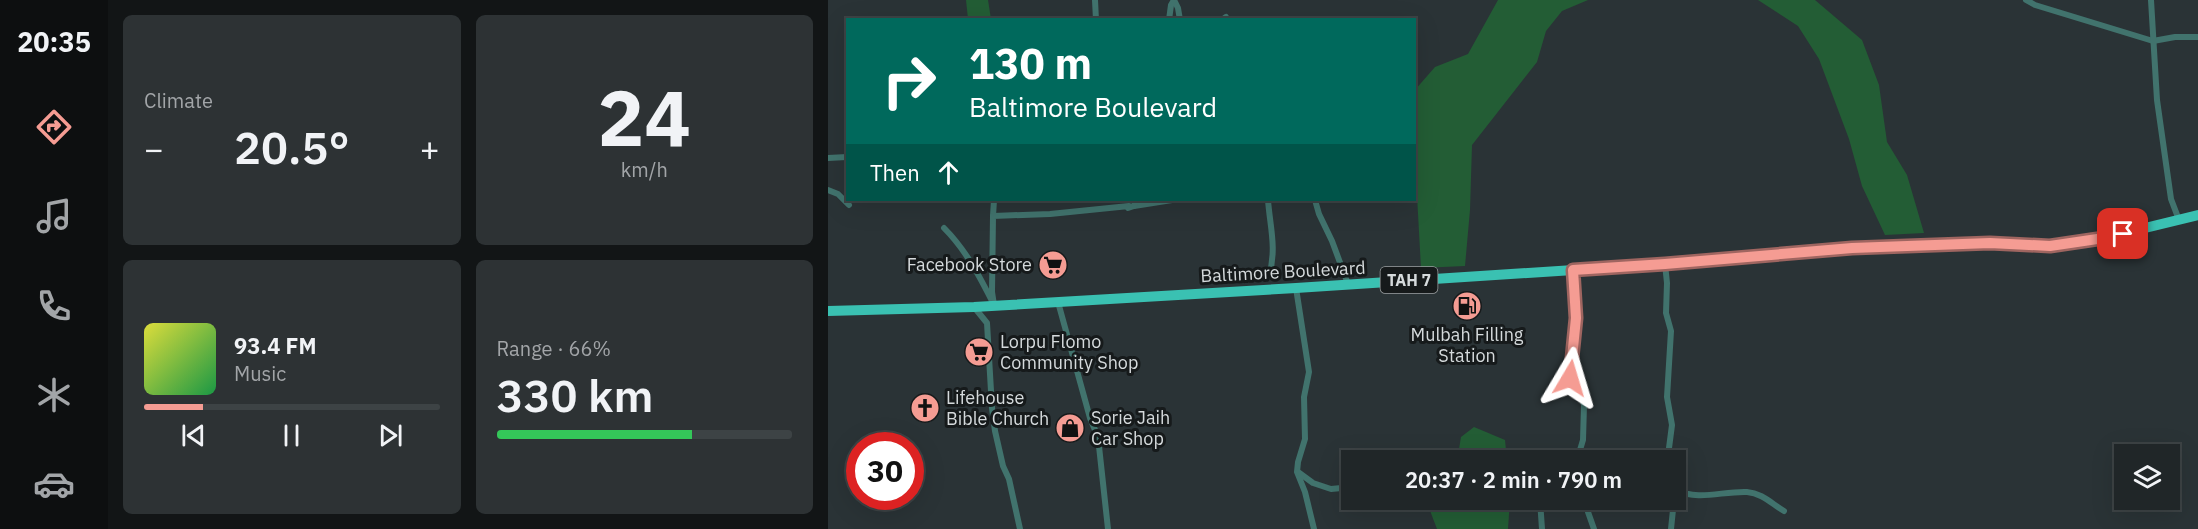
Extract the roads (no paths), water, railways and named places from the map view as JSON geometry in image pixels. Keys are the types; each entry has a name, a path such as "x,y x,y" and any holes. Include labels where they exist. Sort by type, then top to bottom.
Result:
{"highway":[{"name":"TAH 7","path":"2179,220 2198,215"},
{"name":"Baltimore Boulevard","path":"828,311 974,307 1296,288 1665,264 1852,248 1990,243 2050,246 2104,238 2179,220"}],"street":[{"path":"1095,0 1096,18"},
{"path":"1169,18 1174,0 1179,8 1180,18"},
{"path":"2026,0 2035,5 2153,41 2175,37 2198,37"},
{"path":"2151,0 2157,100 2171,199 2179,220"},
{"path":"828,158 846,157"},
{"path":"828,190 838,194 849,205"},
{"path":"994,201 992,292 994,305"},
{"path":"993,216 1050,214 1159,201"},
{"path":"1268,201 1274,244 1269,276"},
{"path":"1316,201 1319,214 1348,284"},
{"path":"944,228 957,241 976,269 994,305"},
{"path":"1665,264 1666,314 1671,331 1667,397 1672,425 1669,450"},
{"path":"1573,270 1576,318 1570,378 1581,394 1584,405 1583,440 1580,450"},
{"path":"1296,288 1309,372 1304,397 1305,439 1297,472 1305,492 1314,529"},
{"path":"1058,302 1087,409 1098,437 1108,529"},
{"path":"974,307 987,323 995,431 1020,529"},
{"path":"1297,472 1313,483 1330,489 1341,488"},
{"path":"1686,495 1748,492 1763,496 1784,511"},
{"path":"1541,510 1542,529"},
{"path":"1588,510 1594,529"},
{"path":"1671,529 1673,510"}],"place":[{"name":"Facebook Store","path":"1053,265"},
{"name":"Mulbah Filling Station","path":"1467,306"},
{"name":"Lorpu Flomo Community Shop","path":"979,352"},
{"name":"Lifehouse Bible Church","path":"925,408"},
{"name":"Sorie Jaih Car Shop","path":"1070,428"}]}
